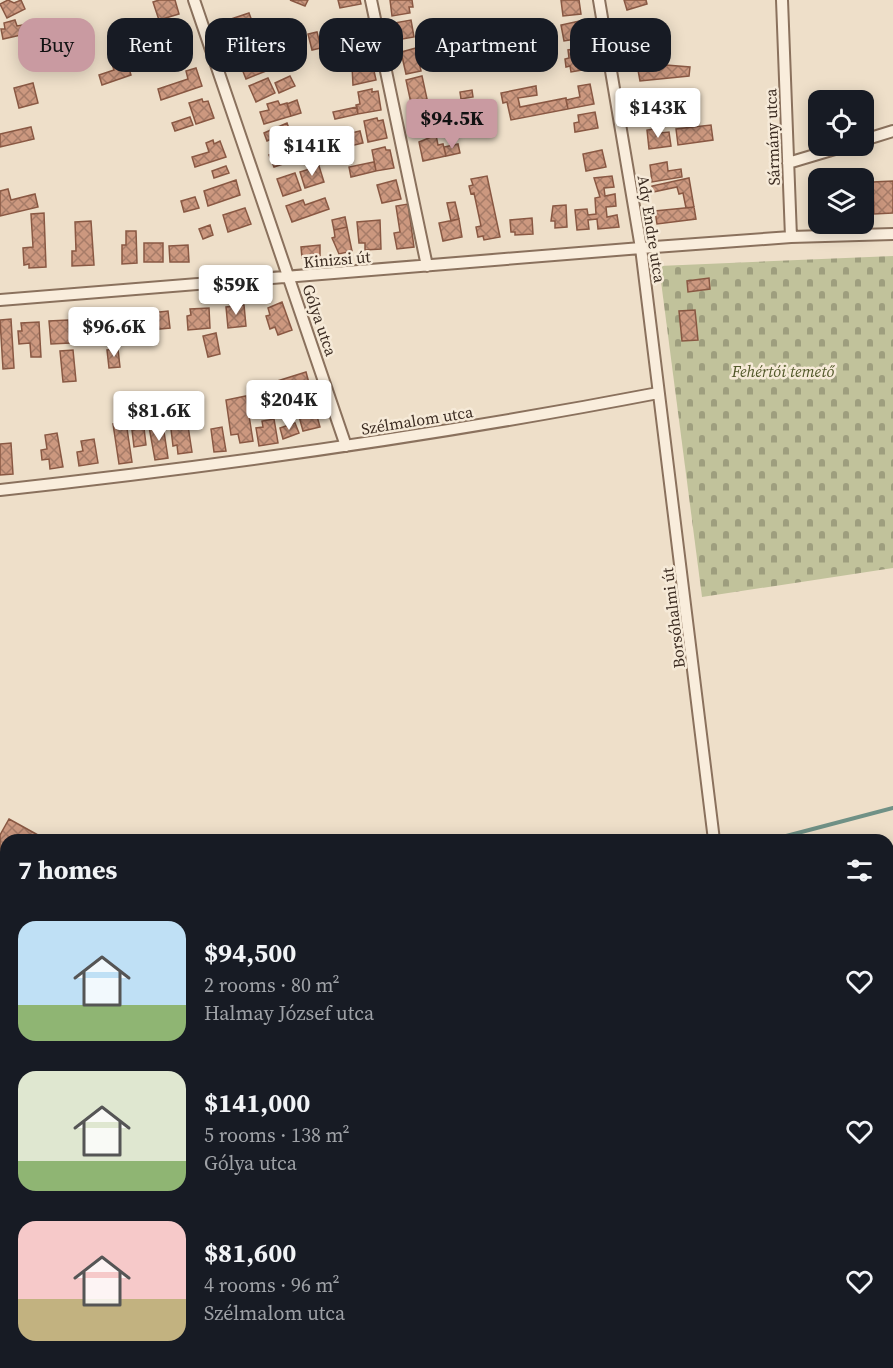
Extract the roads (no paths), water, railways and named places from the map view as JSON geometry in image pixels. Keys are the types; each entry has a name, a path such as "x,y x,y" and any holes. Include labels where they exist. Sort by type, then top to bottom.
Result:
{"street":[{"name":"Gólya utca","path":"194,0 346,446"},
{"path":"371,0 427,266"},
{"name":"Ady Endre utca","path":"599,0 641,248 658,393"},
{"name":"Sármány utca","path":"782,0 790,237"},
{"path":"874,137 893,131"},
{"path":"788,163 811,156"},
{"name":"Kinizsi út","path":"0,300 641,248 790,237 893,234"},
{"name":"Szélmalom utca","path":"0,490 346,446 545,415 658,393"},
{"name":"Borsóhalmi út","path":"658,393 689,619 713,834"}],"waterway":[{"path":"794,834 893,808"}],"park label":[{"name":"Fehértói temető","path":"783,371"}]}
